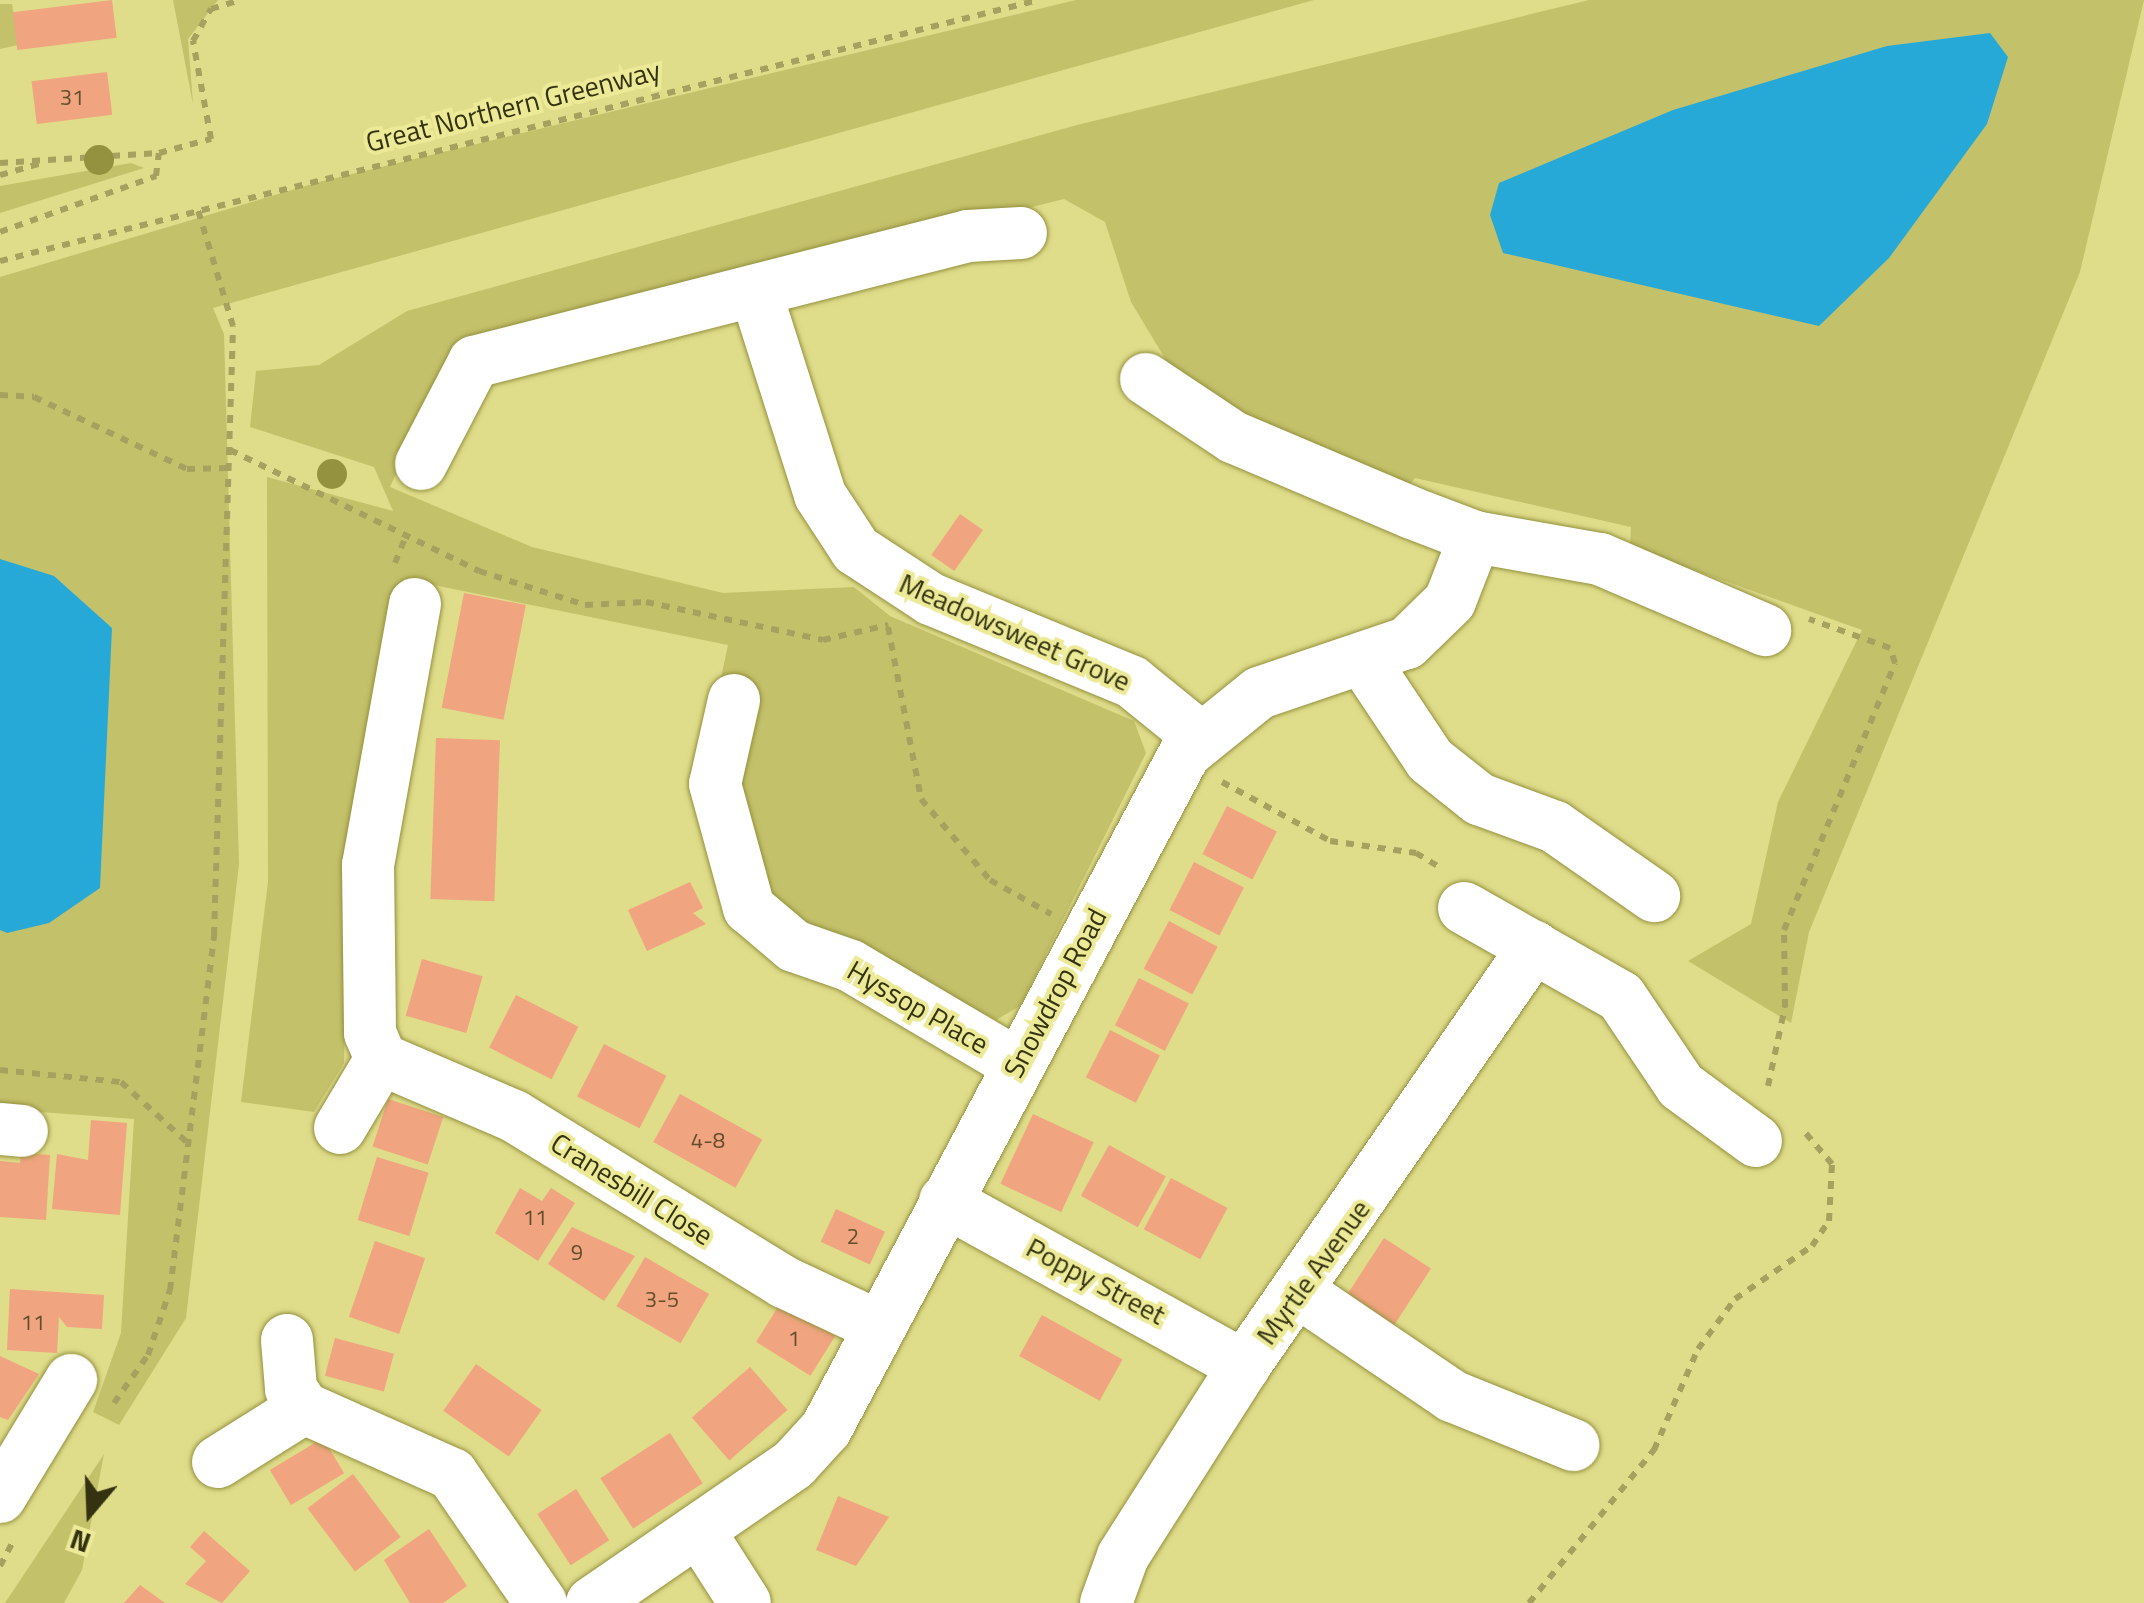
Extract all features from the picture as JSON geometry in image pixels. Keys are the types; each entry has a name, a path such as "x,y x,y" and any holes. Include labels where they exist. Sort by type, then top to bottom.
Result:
{"street":[{"path":"421,464 474,362 683,315 968,236 1021,233"},
{"name":"Meadowsweet Grove","path":"757,296 820,495 898,606 1132,682 1192,745"},
{"path":"1146,379 1232,437 1412,513 1475,536 1600,560 1782,623"},
{"name":"Snowdrop Road","path":"592,1603 794,1464 826,1429 1017,1064 1192,745 1259,693 1366,664 1407,643 1450,601 1475,536"},
{"path":"340,1128 381,1059 370,1033 368,865 415,604"},
{"path":"1366,664 1430,760 1479,799 1555,827 1654,896"},
{"name":"Hyssop Place","path":"734,700 716,784 749,908 794,946 851,966 923,1014 1017,1064"},
{"path":"1457,890 1534,947 1621,998 1682,1086 1777,1121"},
{"name":"Myrtle Avenue","path":"1106,1603 1123,1556 1244,1366 1299,1292 1534,947"},
{"name":"Cranesbill Close","path":"381,1059 514,1116 784,1282 880,1327"},
{"name":"Poppy Street","path":"945,1201 1244,1366"},
{"path":"1299,1292 1452,1396 1573,1444"},
{"path":"288,1340 291,1389 304,1408 452,1474 542,1603"},
{"path":"10,1514 88,1399"},
{"path":"218,1462 304,1408"},
{"path":"699,1532 745,1603"}],"path":[{"path":"0,163 158,152 211,139 193,41 211,9 241,0"},
{"name":"Great Northern Greenway","path":"0,261 197,207 1038,0"},
{"path":"0,232 156,176 158,152"},
{"path":"0,176 56,159"},
{"path":"88,1399 148,1355 170,1290 191,1146 214,935 233,326 197,207"},
{"path":"0,395 34,396 187,468 229,468"},
{"path":"230,450 479,571 584,605 646,602 823,640 898,606 921,799 939,831 990,880 1087,934"},
{"path":"1529,1603 1654,1450 1698,1349 1735,1298 1812,1246 1829,1221 1832,1164 1777,1121 1768,1086 1784,1007 1784,930 1895,662 1890,648 1782,623"},
{"path":"1192,745 1330,841 1416,853 1457,890"},
{"path":"0,1070 122,1082 191,1146"},
{"path":"1752,1076 1768,1086"},
{"path":"0,1566 10,1514"}],"shaded area":[{"path":"173,0 218,0 188,39 193,104"},
{"path":"1076,0 1314,0 213,308 224,334 239,864 186,1318 119,1425 93,1412 121,1333 134,1119 0,1109 0,277 319,182"},
{"path":"1589,0 2144,0 2080,272 1809,932 1791,1023 1688,961 1751,924 1778,802 1862,630 1630,547 1631,527 1415,478 1405,490 1266,435 1178,380 1131,302 1105,222 1064,199 452,351 390,487 532,547 723,593 854,587 890,616 1134,721 1146,753 1020,1006 996,1020 764,900 733,793 751,690 721,678 728,645 404,579 348,872 344,1063 314,1112 241,1102 268,882 267,477 393,511 374,467 250,427 256,371 319,365 407,311 1077,125"},
{"path":"0,4 12,4 18,45 0,49"},
{"path":"131,163 144,168 0,213 0,186"},
{"path":"104,1454 82,1570 64,1603 5,1603"}],"water":[{"path":"1990,33 2008,57 1987,124 1889,258 1819,326 1503,253 1490,215 1499,183 1673,110 1887,46"},
{"path":"0,559 54,576 112,628 100,888 49,923 7,933 0,930"}],"building":[{"path":"112,0 117,38 17,50 13,12"},
{"path":"107,72 112,115 37,124 32,81"},
{"path":"960,514 983,530 954,571 931,555"},
{"path":"464,593 526,605 504,720 442,708"},
{"path":"436,738 500,740 494,901 430,899"},
{"path":"1227,806 1277,831 1252,880 1202,854"},
{"path":"1194,862 1244,887 1219,936 1169,910"},
{"path":"690,882 703,908 693,913 706,924 647,951 628,910"},
{"path":"1169,921 1218,947 1192,995 1144,969"},
{"path":"422,959 483,976 466,1033 406,1016"},
{"path":"1139,978 1189,1003 1165,1051 1115,1025"},
{"path":"516,995 578,1027 552,1079 489,1048"},
{"path":"1110,1030 1160,1055 1136,1103 1086,1077"},
{"path":"604,1044 666,1076 640,1128 577,1097"},
{"path":"680,1094 762,1140 736,1188 653,1142"},
{"path":"388,1099 443,1117 428,1164 373,1147"},
{"path":"1033,1114 1094,1142 1061,1212 1000,1184"},
{"path":"91,1120 127,1123 120,1215 52,1209 57,1154 88,1160"},
{"path":"1109,1145 1166,1177 1138,1227 1081,1196"},
{"path":"21,1153 50,1155 46,1220 0,1217 0,1161 20,1163"},
{"path":"377,1157 429,1173 409,1236 358,1220"},
{"path":"1171,1178 1228,1208 1200,1259 1144,1229"},
{"path":"520,1188 542,1201 551,1188 575,1203 538,1261 495,1233"},
{"path":"836,1209 885,1232 870,1264 821,1242"},
{"path":"572,1227 635,1256 604,1301 548,1264"},
{"path":"1384,1238 1431,1268 1387,1336 1340,1305"},
{"path":"375,1241 425,1258 399,1334 349,1317"},
{"path":"645,1257 709,1294 681,1343 616,1306"},
{"path":"10,1289 104,1295 102,1329 67,1327 59,1317 57,1353 7,1350"},
{"path":"781,1302 835,1336 810,1376 756,1342"},
{"path":"1042,1315 1122,1360 1100,1401 1019,1356"},
{"path":"335,1338 394,1354 384,1391 325,1376"},
{"path":"0,1356 39,1374 8,1420 0,1417"},
{"path":"476,1364 542,1410 509,1457 443,1411"},
{"path":"750,1367 787,1410 729,1461 692,1418"},
{"path":"670,1433 703,1483 633,1529 600,1478"},
{"path":"323,1438 344,1473 291,1505 270,1470"},
{"path":"353,1474 401,1537 355,1571 307,1508"},
{"path":"576,1489 609,1540 571,1565 537,1514"},
{"path":"838,1496 889,1517 856,1566 816,1550"},
{"path":"429,1529 467,1586 443,1603 410,1603 384,1560"},
{"path":"204,1531 250,1571 222,1603 185,1584 206,1561 190,1547"},
{"path":"140,1585 165,1603 124,1603"}]}
